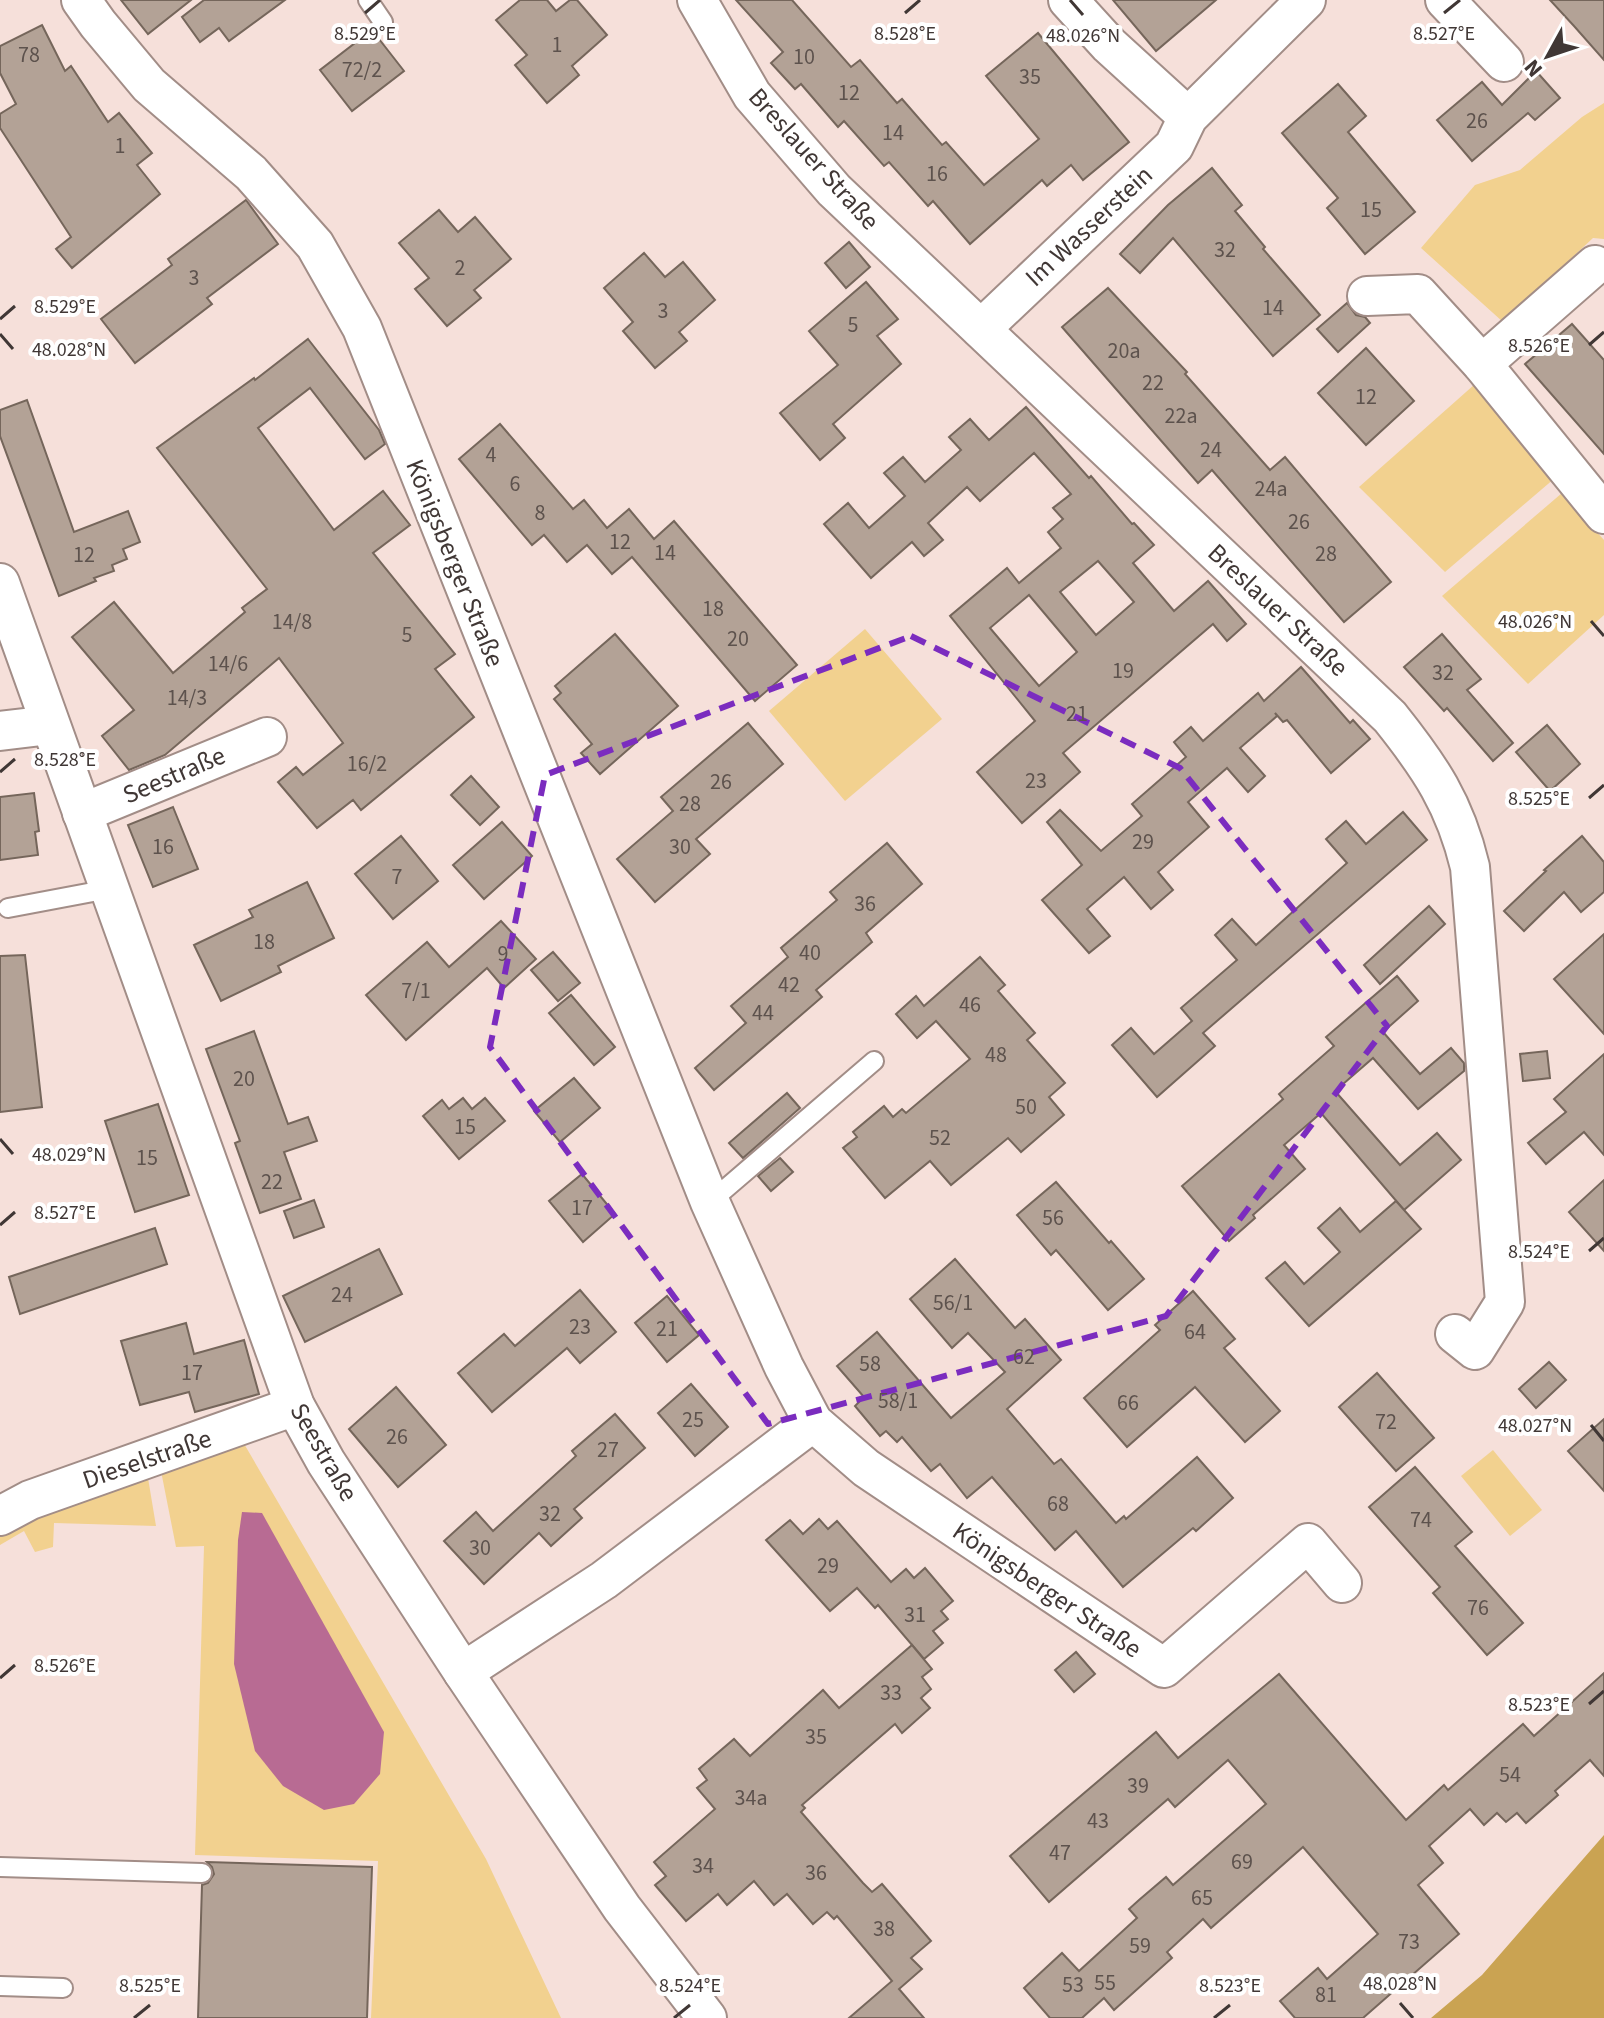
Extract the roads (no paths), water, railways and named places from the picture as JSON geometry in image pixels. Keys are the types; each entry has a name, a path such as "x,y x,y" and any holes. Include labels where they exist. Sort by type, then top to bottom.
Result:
{"street":[{"name":"Königsberger Straße","path":"81,0 149,85 251,173 315,245 362,328 710,1202 784,1367 813,1422 866,1468 1164,1668 1308,1543 1342,1583"},
{"name":"Breslauer Straße","path":"697,0 763,110 834,190 1390,717 1423,757 1448,800 1470,867 1505,1302 1475,1350 1455,1334"},
{"path":"1068,0 1109,45 1188,117"},
{"name":"Im Wasserstein","path":"981,329 1174,146 1188,117 1306,0"},
{"path":"1445,0 1504,62"},
{"path":"1482,364 1595,265"},
{"path":"1367,296 1418,294 1482,364 1604,514"},
{"name":"Seestraße","path":"0,583 295,1406 326,1462 463,1672 622,1908 707,2018"},
{"path":"0,731 50,725"},
{"name":"Seestraße","path":"82,813 267,737"},
{"name":"Dieselstraße","path":"0,1516 30,1500 295,1406"},
{"path":"463,1672 604,1580 813,1422"}],"lane":[{"path":"368,0 383,22"},
{"path":"8,908 109,889"},
{"path":"710,1202 874,1061"},
{"path":"0,1867 202,1873"},
{"path":"0,1986 63,1988"}]}
